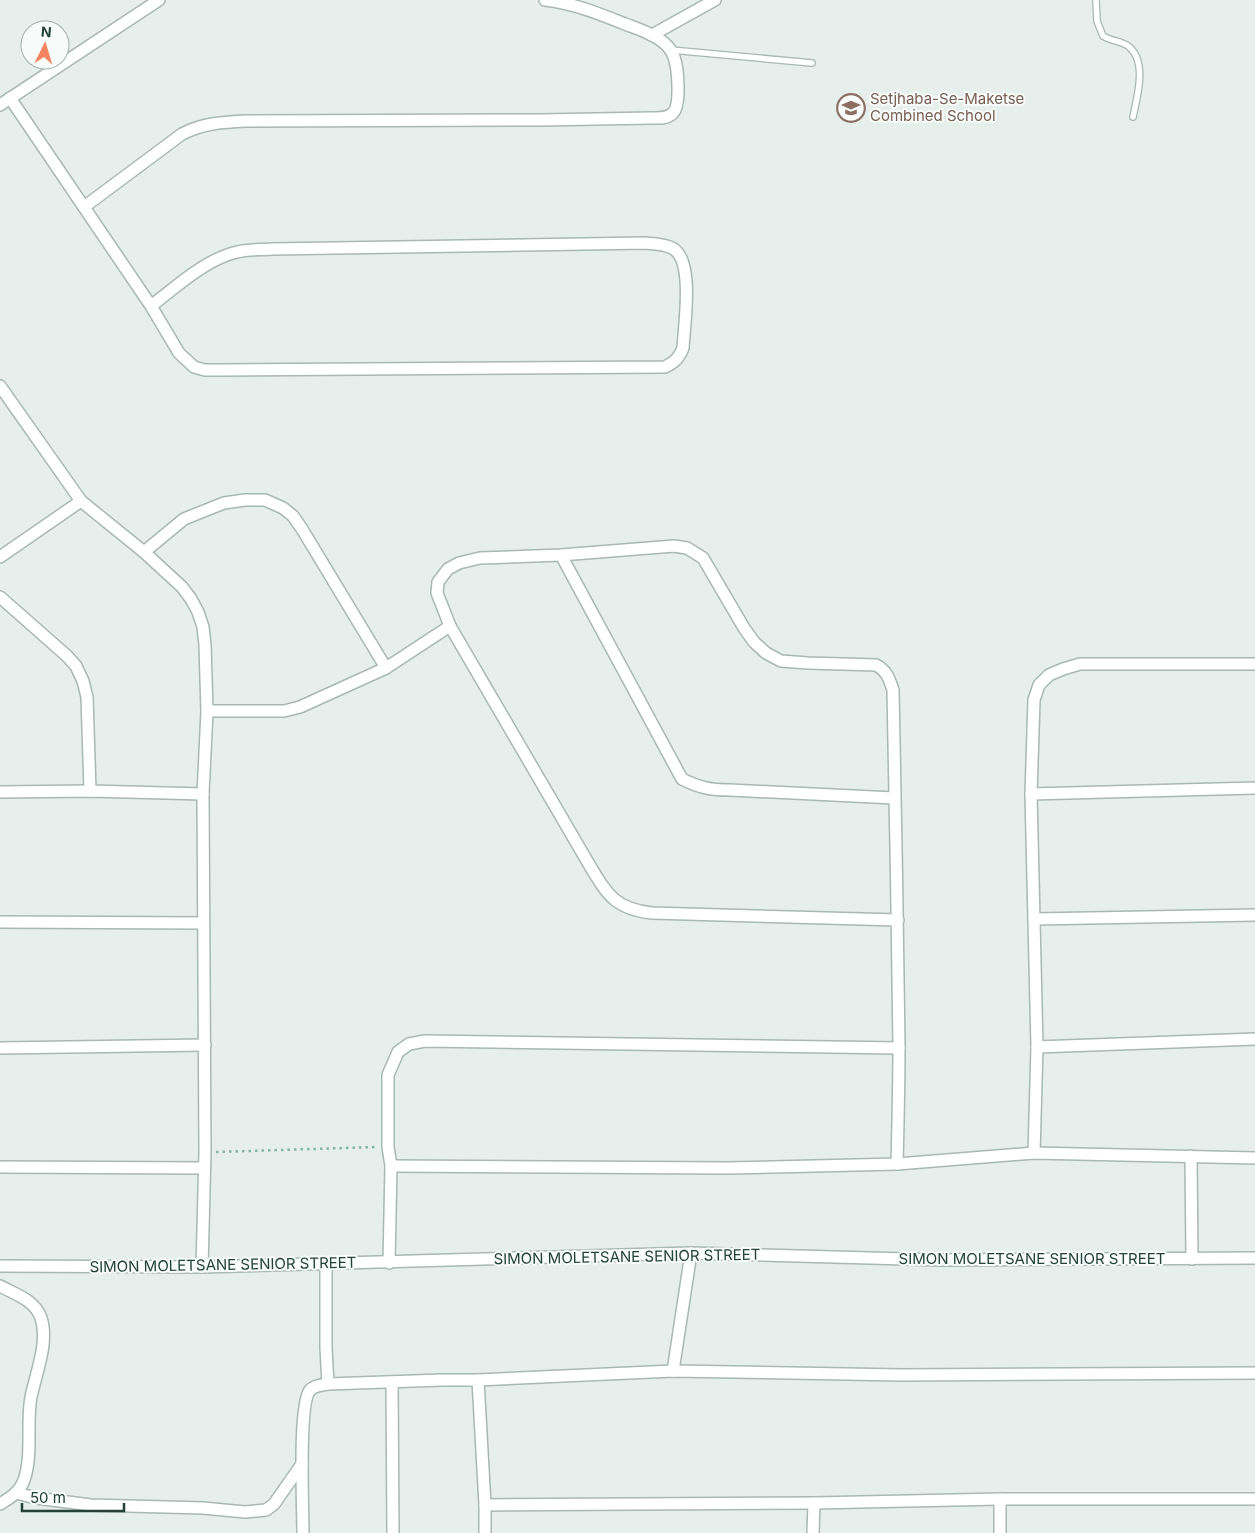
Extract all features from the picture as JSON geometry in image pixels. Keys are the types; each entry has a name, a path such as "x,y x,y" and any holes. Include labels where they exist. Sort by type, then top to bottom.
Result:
{"street":[{"path":"151,306 205,266 225,255 238,251 645,243 673,248 681,255 687,277 683,348 680,356 674,363 665,367 206,370 194,367 179,353 151,306 84,207 5,102 159,0"},
{"path":"84,207 182,134 194,127 214,123 247,121 666,118 672,114 676,109 678,98 675,60 664,43 652,35 590,10 545,0"},
{"path":"652,35 715,0"},
{"path":"0,386 80,501 144,552 182,587 198,612 203,627 206,645 207,711 203,794 205,1152 202,1267"},
{"path":"0,407 10,400"},
{"path":"144,552 184,520 224,503 265,500 282,508 293,516 302,529 386,668"},
{"path":"0,557 80,501"},
{"path":"897,1164 899,1048 898,920 893,690 884,670 876,665 781,661 766,653 754,642 744,628 703,558 687,548 674,546 480,558 459,563 448,569 438,582 437,593 450,626 602,886 614,899 625,907 636,911 652,913 898,920"},
{"path":"561,554 682,779 711,790 894,798"},
{"path":"0,597 60,648 76,666 87,697 90,791"},
{"path":"207,711 284,711 300,707 386,668 450,626"},
{"path":"1034,1152 1037,1047 1031,794 1034,700 1039,685 1049,675 1080,664 1255,664"},
{"path":"1031,794 1255,788"},
{"path":"0,792 90,791 203,794"},
{"path":"1034,919 1255,915"},
{"path":"0,922 203,923"},
{"path":"1037,1047 1255,1039"},
{"path":"389,1263 391,1166 388,1147 388,1075 398,1052 409,1044 424,1041 899,1048"},
{"path":"0,1048 204,1045"},
{"path":"391,1166 728,1168 897,1164 1034,1152 1255,1158"},
{"path":"1190,1156 1192,1259"},
{"path":"0,1168 204,1168"},
{"path":"673,1371 691,1254"},
{"name":"SIMON MOLETSANE SENIOR STREET","path":"0,1266 202,1267 691,1254 942,1260 1255,1258"},
{"path":"326,1264 328,1384"},
{"path":"0,1286 34,1305 42,1320 43,1331 42,1352 31,1397 24,1480 16,1493 0,1504"},
{"path":"303,1533 302,1464 304,1414 310,1389 317,1385 673,1371 902,1375 1255,1373"},
{"path":"478,1380 485,1533"},
{"path":"392,1382 393,1533"},
{"path":"16,1493 36,1498 91,1505 203,1508 245,1512 266,1510 274,1504 302,1464"},
{"path":"485,1505 814,1503 1000,1499 1255,1499"},
{"path":"1000,1499 1000,1533"},
{"path":"812,1533 814,1503"}],"lane":[{"path":"1096,0 1097,21 1103,36 1128,46 1138,60 1140,83 1133,117"},
{"path":"670,50 812,63"}],"path":[{"path":"205,1152 388,1147"}],"place":[{"name":"Setjhaba-Se-Maketse Combined School","path":"851,108"}]}
